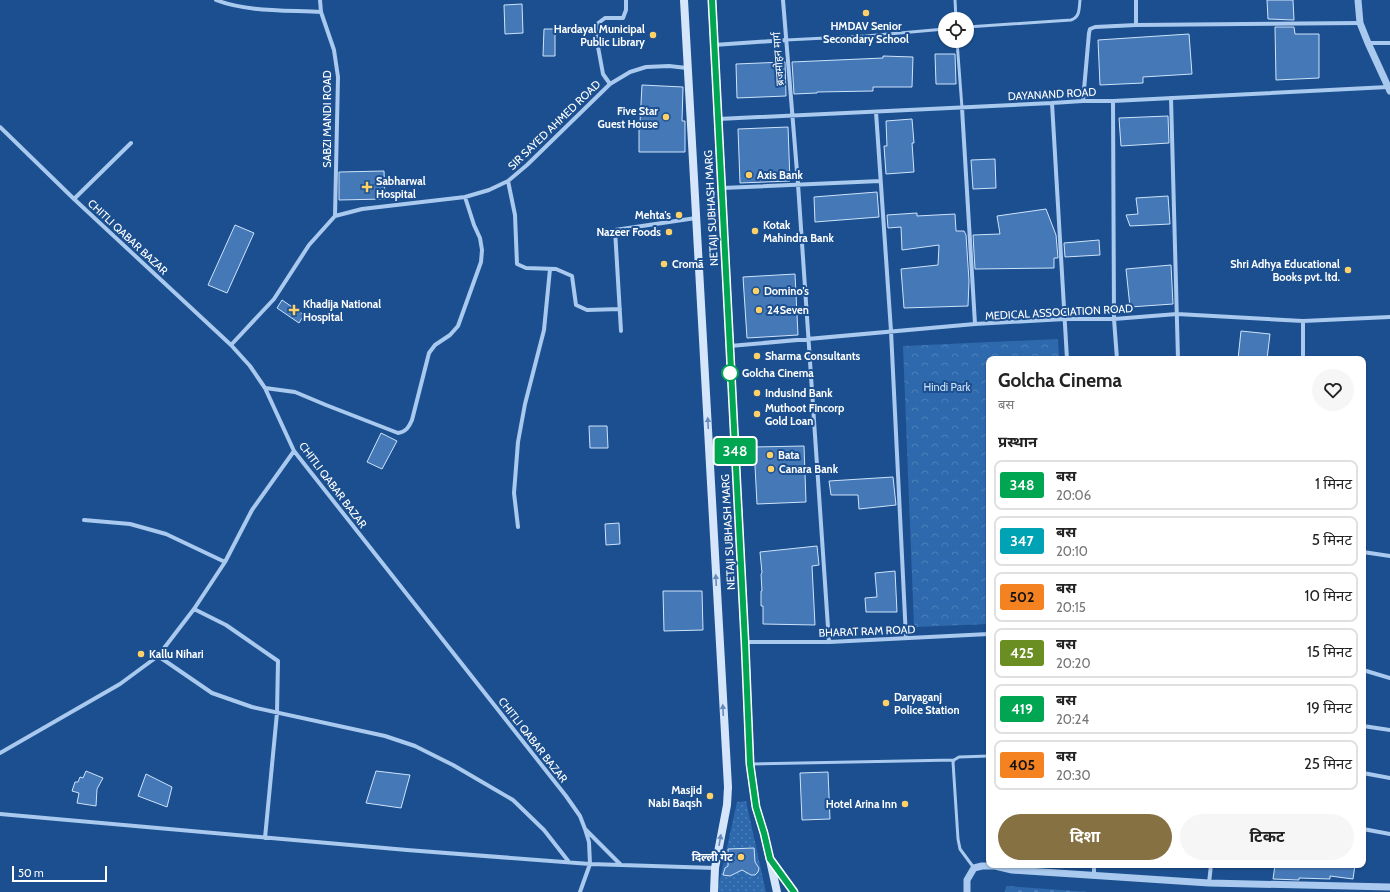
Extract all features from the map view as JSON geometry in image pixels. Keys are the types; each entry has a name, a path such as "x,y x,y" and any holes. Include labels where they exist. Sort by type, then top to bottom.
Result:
{"main road":[{"name":"NETAJI SUBHASH MARG","path":"684,0 728,787 727,805 715,868 714,892"},
{"name":"NETAJI SUBHASH MARG","path":"712,0 750,764 756,807 764,833 777,892"},
{"path":"770,859 794,892"}],"street":[{"path":"216,0 245,8 321,12"},
{"name":"SABZI MANDI ROAD","path":"320,0 321,12 334,50 338,77 335,216"},
{"path":"610,84 603,74 596,36 597,24 605,18 623,18 626,10 626,0"},
{"name":"ब्रजमोहन मार्ग","path":"783,0 798,184 829,642"},
{"path":"1136,0 1136,25"},
{"path":"1358,0 1360,23 1389,89"},
{"path":"1083,101 1089,33 1090,30 1095,27 1136,25 1360,23"},
{"path":"714,45 786,40"},
{"path":"1368,43 1390,43"},
{"name":"SIR SAYED AHMED ROAD","path":"335,216 362,209 465,197 489,190 508,181 527,166 610,84 630,72 646,67 669,66 688,68"},
{"name":"DAYANAND ROAD","path":"718,119 1052,104 1083,101 1389,89"},
{"path":"1171,98 1178,356"},
{"path":"1113,100 1114,319 1117,356"},
{"path":"1052,104 1067,356"},
{"path":"962,108 975,324"},
{"path":"876,112 891,331 906,638"},
{"name":"CHITLI QABAR BAZAR","path":"0,127 74,199 232,345 250,366 265,388 294,451 566,796 580,816 589,842 590,864 580,892"},
{"path":"74,199 131,143"},
{"path":"508,181 515,215 517,264 526,268 556,269 572,276 576,305 587,310 620,309"},
{"path":"722,188 880,181"},
{"path":"265,388 295,392 398,433 408,429 412,420 429,353 435,345 450,335 458,326 481,262 482,250 480,238 465,197"},
{"path":"232,345 274,299 309,245 335,216"},
{"path":"621,331 616,230 696,218"},
{"path":"518,527 514,493 518,442 525,404 544,330 550,269"},
{"name":"MEDICAL ASSOCIATION ROAD","path":"729,346 975,324 1065,319 1114,319 1177,314 1304,321 1390,317"},
{"path":"1304,321 1304,356"},
{"path":"0,753 120,684 158,656 194,609 225,562 252,510 294,451"},
{"path":"84,520 130,524 166,534 225,562"},
{"path":"1366,552 1390,556"},
{"path":"194,609 226,625 278,661 278,712 265,838"},
{"name":"BHARAT RAM ROAD","path":"745,642 829,642 986,634"},
{"path":"158,656 212,693 252,707 385,736 416,746 453,765 513,800 544,830 569,862"},
{"path":"1366,671 1390,678"},
{"path":"1366,726 1390,730"},
{"path":"1366,774 1390,778"},
{"path":"0,814 265,838 590,864 715,868"},
{"path":"585,828 621,865"},
{"path":"1366,830 1390,834"},
{"path":"967,892 967,880 974,868 986,866"},
{"path":"1004,868 1012,870 1094,876 1209,883 1390,887"},
{"path":"1094,868 1094,876"},
{"path":"1209,883 1211,868"}],"lane":[{"path":"955,0 956,12"},
{"path":"974,27 1070,20 1078,15 1080,0"},
{"path":"786,40 866,36 938,30"},
{"path":"958,48 962,108"},
{"path":"750,764 954,760 959,757 986,756"},
{"path":"954,760 958,839 960,849 974,868"}],"green space":[{"name":"Hindi Park","path":"1058,339 1059,356 986,356 986,624 914,627 903,346"},
{"path":"746,801 766,892 719,892 718,888 737,802"},
{"path":"1006,886 1089,892 1005,892"}],"building":[{"path":"1267,0 1293,0 1294,20 1268,19"},
{"path":"522,4 523,33 505,34 504,5"},
{"path":"1275,27 1294,27 1295,34 1319,34 1319,78 1276,80"},
{"path":"544,29 555,29 555,56 543,56"},
{"path":"1189,34 1192,74 1143,77 1143,83 1100,85 1098,40"},
{"path":"935,54 955,54 956,84 936,84"},
{"path":"883,56 913,57 912,87 873,87 873,91 794,94 792,62 883,58"},
{"path":"785,62 786,96 737,98 736,64"},
{"path":"642,85 683,87 682,121 685,121 685,152 639,152 639,122"},
{"path":"1168,116 1169,143 1121,146 1119,118"},
{"path":"912,119 914,172 886,174 884,146 887,146 886,121"},
{"path":"788,127 790,181 740,183 738,129"},
{"path":"995,159 996,188 973,189 971,160"},
{"path":"384,171 385,199 339,200 339,172"},
{"path":"877,192 879,217 815,222 814,197"},
{"path":"1168,196 1170,224 1130,226 1126,215 1138,214 1136,198"},
{"path":"1046,209 1056,235 1058,258 1054,258 1054,268 975,269 973,235 1000,234 997,216"},
{"path":"917,213 917,216 955,214 956,231 964,231 966,235 969,281 968,306 904,308 901,269 938,265 939,245 902,250 901,227 888,228 887,215"},
{"path":"235,225 254,233 227,293 208,285"},
{"path":"1099,240 1100,255 1065,257 1064,243"},
{"path":"1171,265 1173,304 1130,307 1126,269"},
{"path":"795,274 798,335 747,338 743,277"},
{"path":"282,300 304,315 299,323 277,308"},
{"path":"1241,331 1270,334 1267,356 1238,356"},
{"path":"589,426 607,426 608,448 590,448"},
{"path":"381,433 397,441 382,469 367,462"},
{"path":"804,446 806,502 757,504 754,447"},
{"path":"893,477 896,505 859,509 858,495 831,495 829,481"},
{"path":"619,523 620,544 606,545 605,524"},
{"path":"817,546 819,565 812,566 815,625 763,624 763,606 761,606 762,573 760,552"},
{"path":"895,571 897,612 866,612 865,598 877,597 875,573"},
{"path":"663,591 702,591 703,630 664,631"},
{"path":"86,771 103,778 97,789 96,806 77,803 79,793 72,791 75,782 78,782 80,777 83,778"},
{"path":"376,771 410,775 401,808 366,803"},
{"path":"828,772 830,819 802,820 800,773"},
{"path":"146,774 172,787 167,807 138,796"},
{"name":"दिल्ली गेट","path":"754,848 755,862 759,868 755,875 751,875 742,870 730,876 723,875 725,868 728,866 728,849"},
{"path":"1275,868 1355,868 1353,879 1330,876 1330,879 1273,879"}],"bus line":[{"name":"348","path":"712,0 750,764 756,807 770,859 794,892"}],"place":[{"name":"HMDAV Senior Secondary School","path":"866,13"},
{"name":"Hardayal Municipal Public Library","path":"653,35"},
{"name":"Five Star Guest House","path":"666,117"},
{"name":"Axis Bank","path":"749,175"},
{"name":"Sabharwal Hospital","path":"367,187"},
{"name":"Mehta's","path":"679,215"},
{"name":"Kotak Mahindra Bank","path":"755,231"},
{"name":"Nazeer Foods","path":"669,232"},
{"name":"Cromā","path":"664,264"},
{"name":"Shri Adhya Educational Books pvt. ltd.","path":"1348,270"},
{"name":"Domino's","path":"756,291"},
{"name":"Khadija National Hospital","path":"294,310"},
{"name":"24Seven","path":"759,310"},
{"name":"Sharma Consultants","path":"757,356"},
{"name":"Golcha Cinema","path":"730,373"},
{"name":"IndusInd Bank","path":"757,393"},
{"name":"Muthoot Fincorp Gold Loan","path":"757,414"},
{"name":"Bata","path":"770,455"},
{"name":"Canara Bank","path":"771,469"},
{"name":"Kallu Nihari","path":"141,654"},
{"name":"Daryaganj Police Station","path":"886,703"},
{"name":"Masjid Nabi Baqsh","path":"710,796"},
{"name":"Hotel Arina Inn","path":"905,804"},
{"name":"दिल्ली गेट","path":"741,857"}]}
